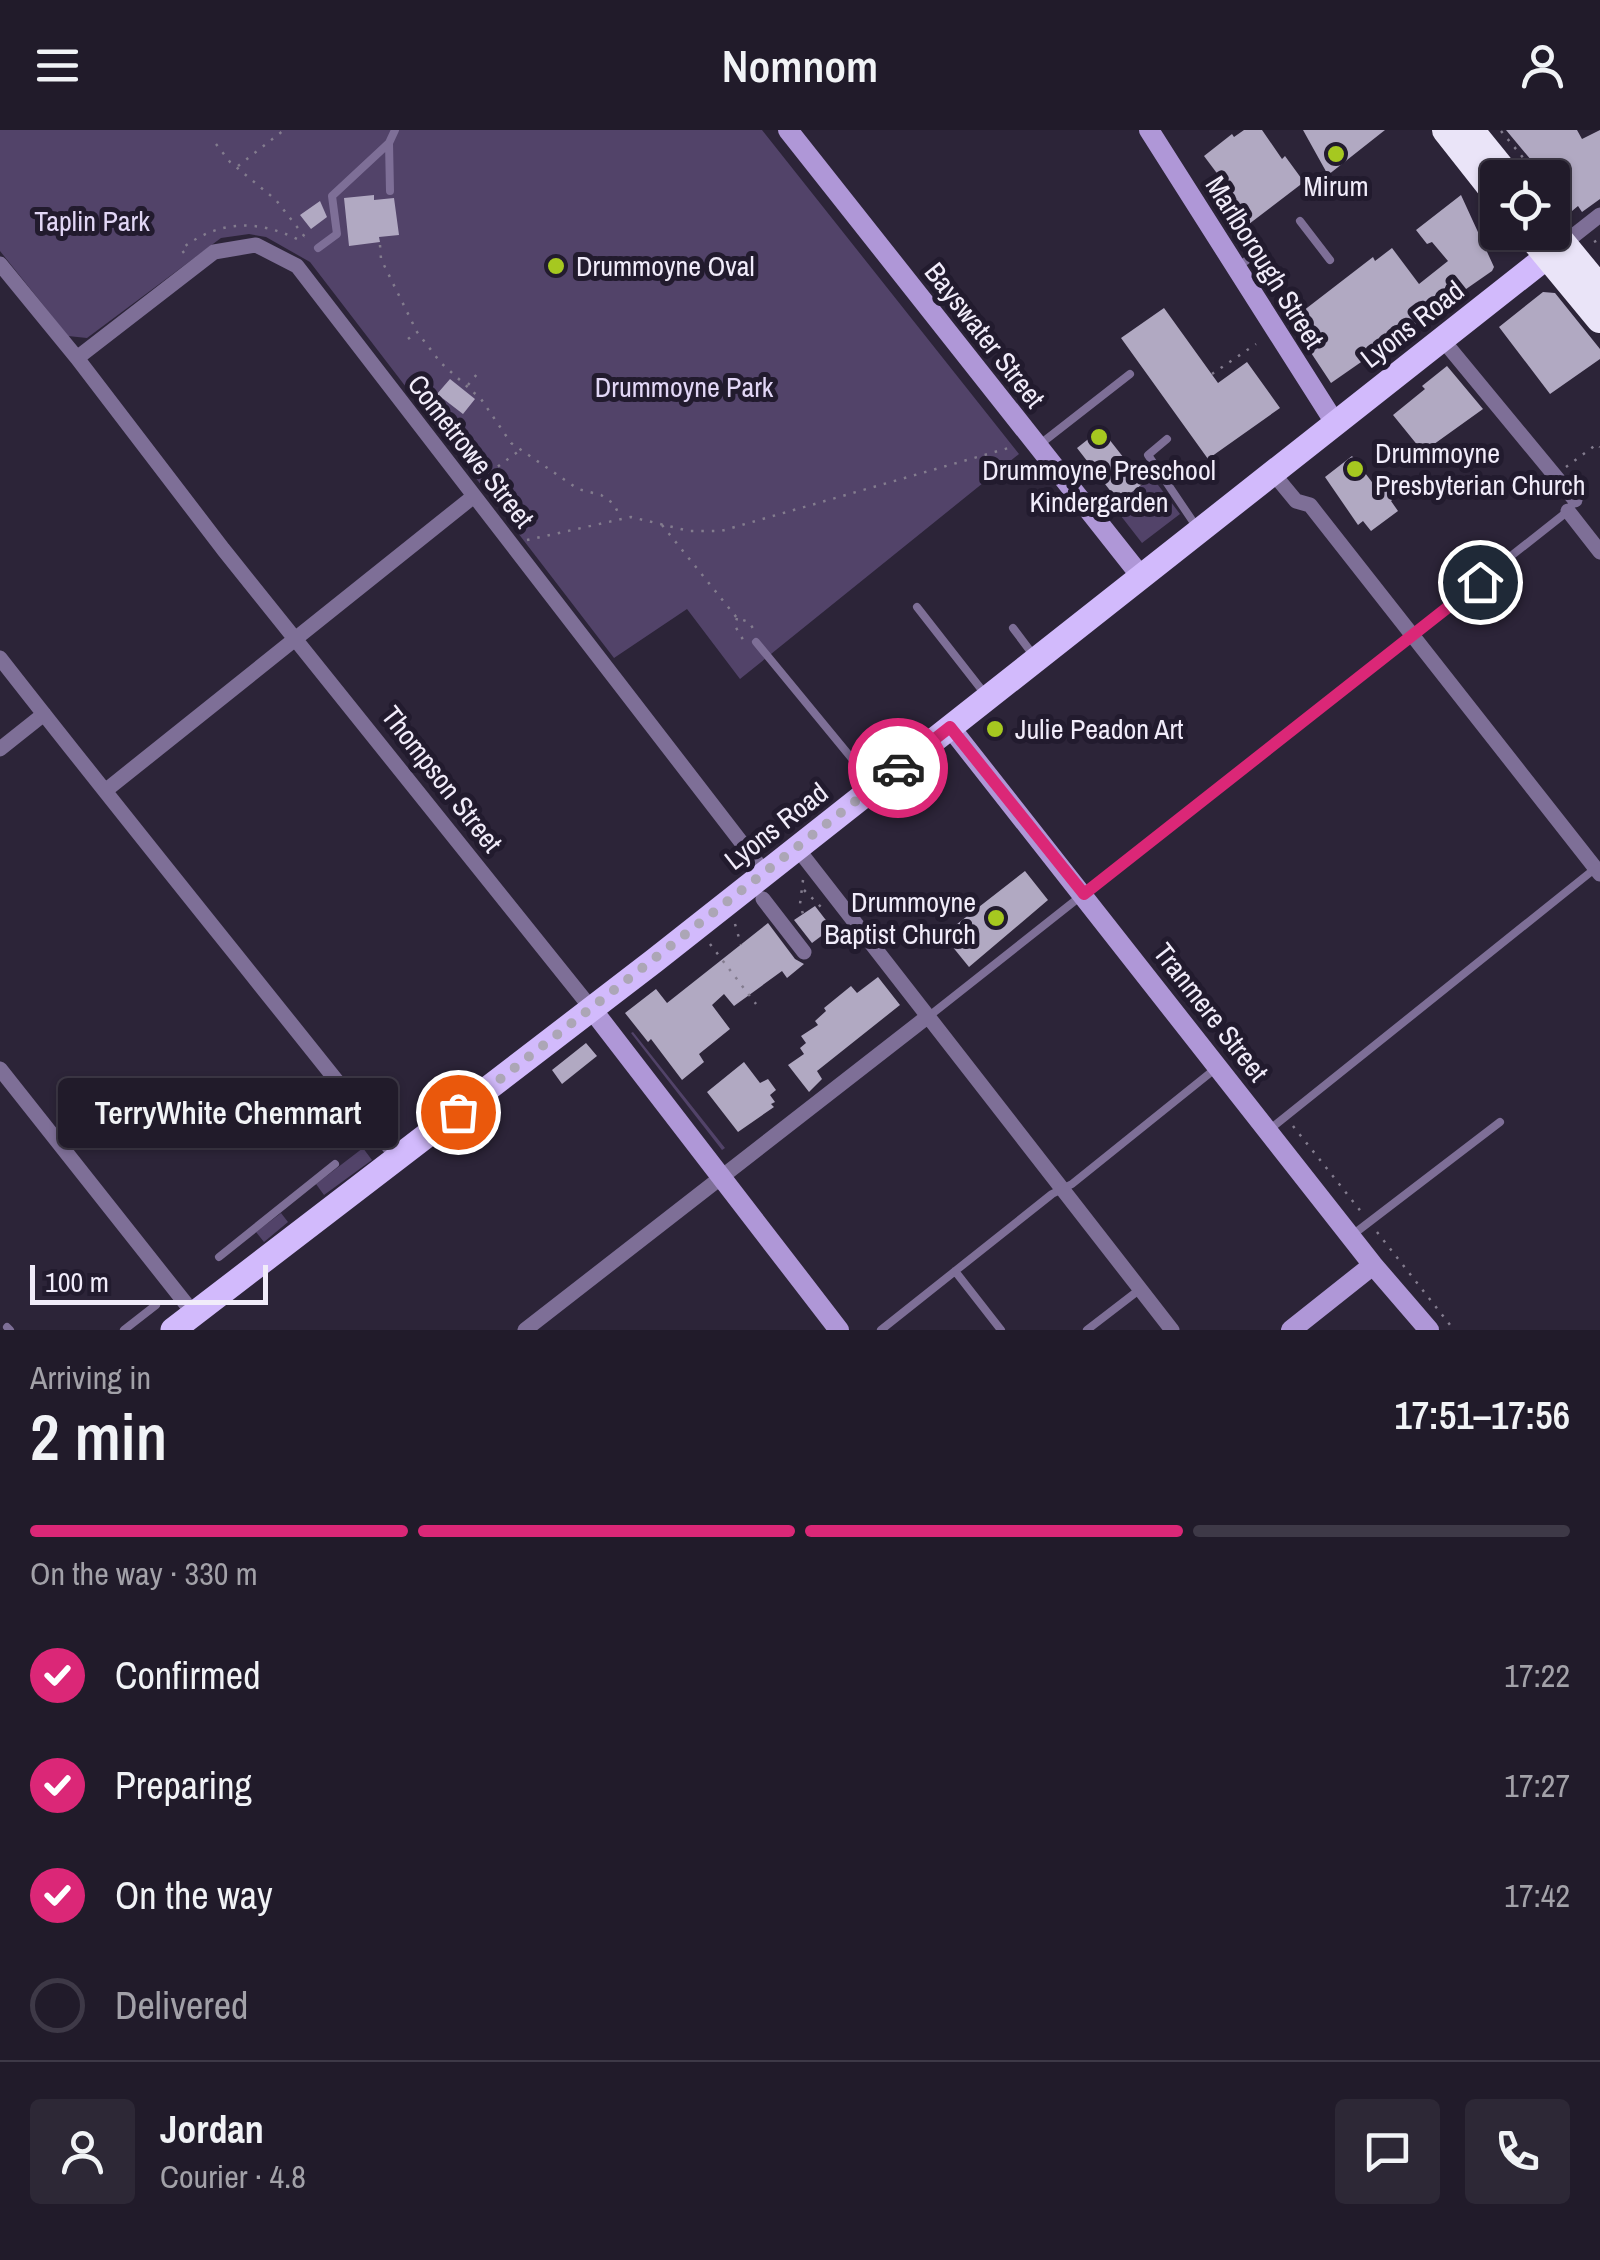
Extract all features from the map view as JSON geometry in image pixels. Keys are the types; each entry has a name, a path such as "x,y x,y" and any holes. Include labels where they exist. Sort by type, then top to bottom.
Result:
{"highway":[{"path":"1446,130 1480,173"},
{"path":"1470,130 1506,160"},
{"path":"1558,250 1600,319"},
{"path":"1560,250 1600,290"}],"main road":[{"name":"Lyons Road","path":"184,1322 591,1008 764,886 797,848 1442,339 1547,250"}],"street":[{"name":"Bayswater Street","path":"788,130 1140,575"},
{"name":"Marlborough Street","path":"1149,130 1245,262 1335,422"},
{"name":"Lyons Road","path":"1570,234 1600,215"},
{"name":"Cometrowe Street","path":"77,358 214,252 256,245 297,266 511,544 764,886 804,952"},
{"name":"Thompson Street","path":"0,264 222,549 591,1008 839,1330"},
{"path":"1442,339 1572,506 1600,552"},
{"path":"1272,472 1296,502 1310,505 1411,638 1598,869"},
{"path":"106,791 471,492"},
{"path":"0,658 398,1158"},
{"path":"0,749 44,714"},
{"name":"Tranmere Street","path":"950,727 1429,1330"},
{"path":"797,848 1172,1330"},
{"path":"525,1330 927,1017"},
{"path":"0,1068 184,1322"},
{"path":"1291,1330 1373,1264"}],"lane":[{"path":"317,250 337,234 332,196 389,143 395,130"},
{"path":"389,143 390,192"},
{"path":"1300,221 1330,260"},
{"path":"1038,446 1130,374"},
{"path":"1167,440 1148,455 1198,529"},
{"path":"927,1017 1411,638 1572,506"},
{"path":"917,607 988,697"},
{"path":"1013,628 1036,659"},
{"path":"756,642 875,786"},
{"path":"1269,1130 1598,869"},
{"path":"880,1330 1218,1066"},
{"path":"1352,1236 1500,1122"},
{"path":"220,1257 334,1164"},
{"path":"954,1271 1001,1330"},
{"path":"1088,1330 1140,1290"},
{"path":"124,1330 156,1305"}],"path":[{"path":"236,167 284,130"},
{"path":"1500,130 1514,160"},
{"path":"216,144 236,167 276,200 317,250"},
{"path":"1594,242 1600,239"},
{"path":"380,245 381,259 417,332 441,364 481,400 511,444 578,488 602,495 614,504 620,518"},
{"path":"408,340 417,332"},
{"path":"1212,374 1256,344"},
{"path":"467,386 476,374"},
{"path":"1566,467 1598,444 1600,447"},
{"path":"511,544 631,517 689,531 721,531 1016,446"},
{"path":"471,492 520,450"},
{"path":"661,524 737,618 749,622 756,632 756,642 745,643 738,635 737,618"},
{"path":"803,875 803,914"},
{"path":"803,889 826,912"},
{"path":"735,922 740,944"},
{"path":"709,943 756,1004"}],"green space":[{"name":"Drummoyne Park","path":"0,130 762,130 1019,454 740,679 687,609 614,658 310,262 266,237 249,234 221,238 87,338 68,336 0,251"},
{"path":"1152,477 1180,514 1142,543 1114,507"},
{"path":"633,1032 725,1148 722,1150"},
{"path":"363,1148 372,1160 324,1195 316,1184"},
{"path":"281,1213 288,1222 264,1242 256,1232"}],"building":[{"path":"1244,130 1262,130 1304,182 1249,224 1204,156 1232,134 1234,137"},
{"name":"Mirum","path":"1303,130 1385,130 1328,175"},
{"path":"1506,130 1577,130 1582,139 1600,130 1600,199 1582,212 1578,206 1572,211 1570,160 1531,160"},
{"path":"374,195 374,200 394,198 399,235 349,246 344,198"},
{"path":"1461,195 1480,236 1480,250 1486,250 1494,267 1492,271 1331,383 1290,321 1373,257 1375,261 1392,248 1419,284 1448,261 1416,230"},
{"path":"320,201 327,217 311,229 300,215"},
{"path":"1543,292 1555,293 1600,349 1600,359 1550,394 1499,327"},
{"path":"1164,308 1218,383 1247,362 1280,408 1208,459 1121,338"},
{"path":"1447,366 1483,409 1423,452 1393,415"},
{"path":"450,379 475,399 463,414 437,394"},
{"path":"1101,429 1131,467 1137,463 1149,479 1119,502 1077,448"},
{"path":"1352,456 1375,486 1383,480 1396,497 1391,501 1398,511 1371,531 1363,521 1358,525 1325,477"},
{"name":"Drummoyne Baptist Church","path":"1025,871 1048,900 969,967 943,935"},
{"path":"815,906 832,928 812,943 794,920"},
{"path":"768,923 795,959 804,964 787,978 782,971 734,1006 724,994 712,1005 730,1029 699,1054 704,1062 682,1080 625,1013 656,989 667,1003"},
{"path":"878,977 900,1005 817,1071 822,1079 809,1092 788,1065 804,1054 800,1048 806,1043 801,1036 818,1025 815,1021 826,1011 824,1008 851,986 857,993"},
{"path":"586,1043 597,1056 562,1084 552,1070"},
{"path":"744,1062 760,1083 768,1079 776,1090 770,1095 775,1102 771,1104 774,1107 738,1132 707,1092"}],"way so far":[{"path":"458,1112 898,768"}],"place":[{"name":"Mirum","path":"1336,154"},
{"name":"Drummoyne Oval","path":"556,266"},
{"name":"Drummoyne Preschool Kindergarden","path":"1099,437"},
{"name":"Drummoyne Presbyterian Church","path":"1355,469"},
{"name":"Julie Peadon Art","path":"995,729"},
{"name":"Drummoyne Baptist Church","path":"996,918"},
{"name":"TerryWhite Chemmart","path":"458,1112"}],"route":[{"path":"898,768 950,727 1084,894 1480,582"}],"park label":[{"name":"Taplin Park","path":"92,221"}]}
